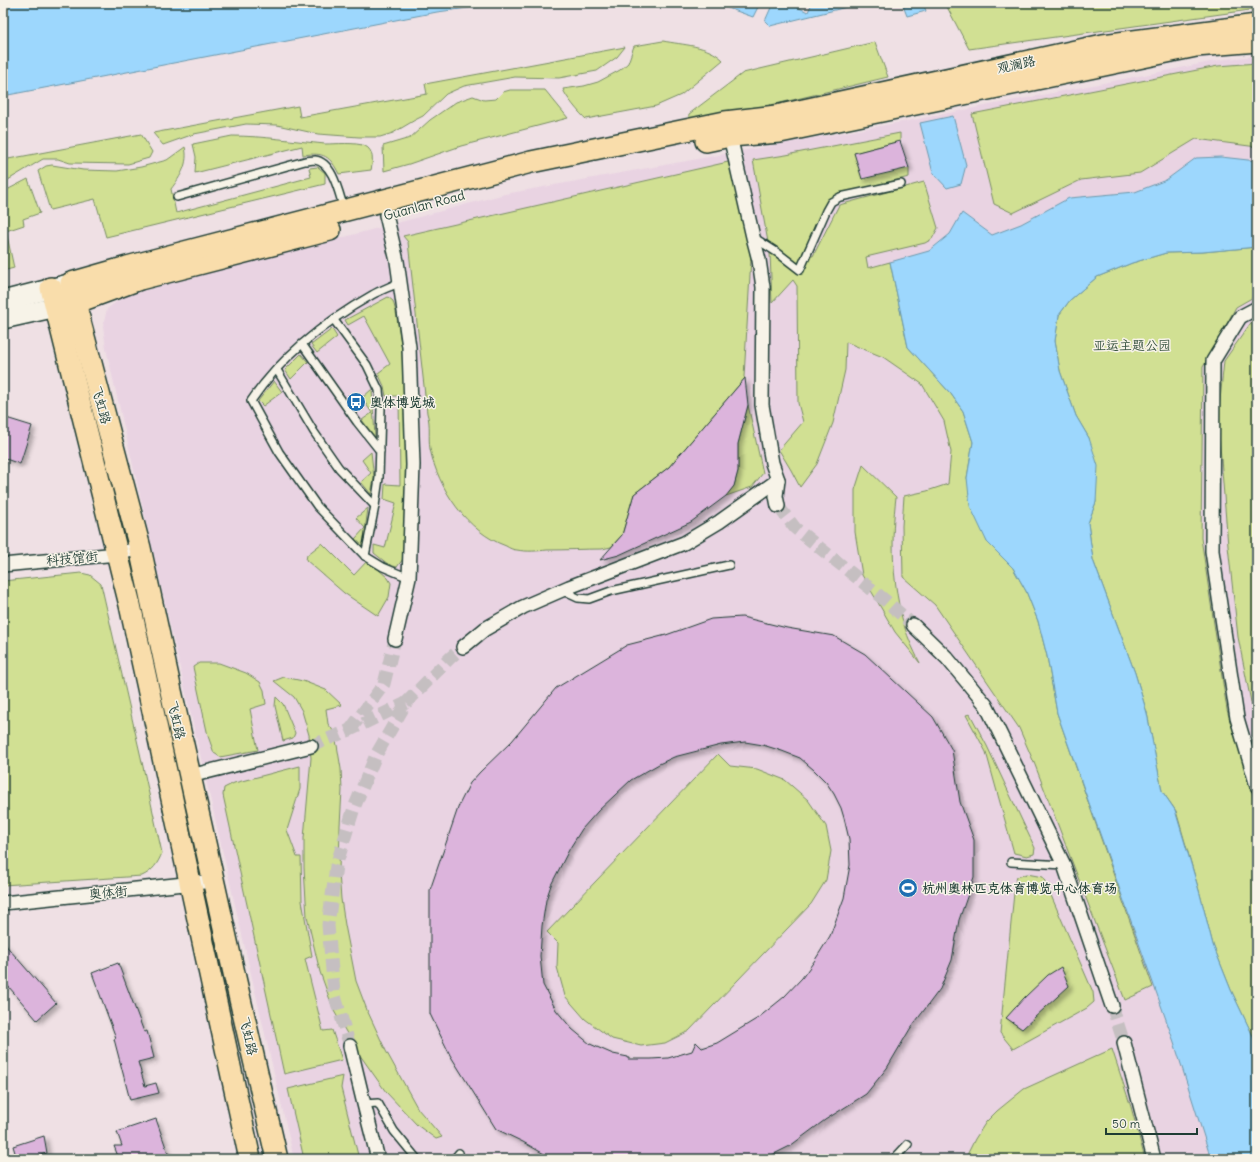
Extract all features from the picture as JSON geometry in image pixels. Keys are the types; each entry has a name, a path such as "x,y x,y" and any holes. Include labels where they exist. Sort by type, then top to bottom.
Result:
{"main road":[{"name":"观澜路","path":"778,124 1177,43 1257,25"},
{"name":"观澜路","path":"1177,43 1196,46 1257,41"},
{"name":"Guanlan Road","path":"63,296 127,267 531,162 725,122 778,124"},
{"name":"Guanlan Road","path":"63,296 140,279 532,176 730,136 778,124"},
{"path":"3,301 63,296"},
{"path":"3,319 63,296"},
{"name":"飞虹路","path":"63,296 140,548 213,881 277,1159"},
{"name":"飞虹路","path":"63,296 117,554 130,606 250,1159"}],"street":[{"path":"730,136 759,260 763,286 762,406 772,463 778,480 776,496 778,506"},
{"path":"386,215 397,261 410,347 413,466 409,578 395,639"},
{"path":"1257,308 1240,317 1213,361 1212,527 1212,551 1237,718 1257,786"},
{"path":"463,647 492,625 523,607 561,590 684,543 719,522 778,480"},
{"name":"科技馆街","path":"3,564 117,554 140,548"},
{"path":"913,625 947,658 986,705 1064,865 1112,1006"},
{"path":"190,776 311,746"},
{"name":"奥体街","path":"3,903 213,881"},
{"path":"1124,1043 1154,1159"},
{"path":"350,1046 378,1159"}],"lane":[{"path":"177,197 305,161 316,160 326,166 332,174 344,211"},
{"path":"753,237 778,253 800,270 831,202 840,197 901,184"},
{"path":"400,282 372,295 334,320 302,344 259,389 251,401 279,452 317,506 365,556 383,567 409,578"},
{"path":"334,320 367,365 379,390 381,408 379,478 365,556"},
{"path":"302,344 356,422 380,451"},
{"path":"277,370 314,432 339,468 375,506"},
{"path":"561,590 578,598 589,599 611,591 729,565"},
{"path":"1011,862 1064,865"},
{"path":"364,1104 378,1103 394,1131 417,1159"},
{"path":"894,1159 908,1144"},
{"path":"454,1159 459,1153"}],"shaded area":[{"path":"1257,56 1257,1159 294,1159 106,349 103,326 107,309 124,296 505,194 913,120 1226,59"}],"green space":[{"path":"945,3 1257,3 1257,9 969,49"},
{"path":"663,41 703,48 717,55 723,60 681,95 656,106 586,119 573,105 564,92 563,89 598,82 620,70 628,63 634,46"},
{"path":"875,42 888,77 780,103 688,122 689,114 743,73"},
{"path":"625,47 617,57 597,71 559,78 515,77 464,86 446,94 423,116 393,133 380,137 318,134 277,125 246,124 194,134 163,145 153,133 298,106 300,117 427,94 425,84"},
{"path":"1257,63 1257,147 1196,139 1140,173 1081,180 1013,213 994,204 972,114 1218,66"},
{"path":"510,90 545,90 568,118 461,146 384,171 383,146 410,138 430,120 456,102 473,96 484,100 496,99 503,92"},
{"path":"900,133 900,141 855,153 909,168 909,177 839,194 828,199 802,254 813,256 839,205 924,182 938,228 932,239 925,243 866,257 868,268 890,262 908,347 951,394 963,411 973,442 967,478 987,542 1013,568 1026,591 1038,621 1047,656 1057,713 1153,987 1125,1000 1035,765 1019,728 935,605 903,577 902,526 904,496 927,491 948,484 951,452 944,421 922,384 883,357 846,342 845,370 833,423 817,464 800,487 779,450 803,422 798,403 797,286 793,280 772,303 770,253 753,160"},
{"path":"141,134 152,152 149,158 128,164 70,163 58,159 43,159 3,183 3,160"},
{"path":"232,136 325,144 361,145 370,150 372,160 371,170 339,174 333,163 326,157 316,154 303,155 302,146 195,173 196,157 193,144"},
{"path":"185,147 185,164 178,179 171,189 176,213 311,177 309,168 318,167 325,173 325,184 106,237 95,199 50,210 38,171 46,166 52,165 83,170 117,171 141,167 167,160"},
{"path":"728,162 734,181 751,258 745,378 669,467 634,494 622,535 611,547 602,549 525,551 513,549 492,539 479,530 456,507 447,493 434,464 429,444 429,422 408,242 403,236"},
{"path":"28,179 40,213 23,219 24,225 6,231 14,268 3,271 3,192"},
{"name":"亚运主题公园","path":"1257,247 1257,295 1236,307 1203,367 1201,538 1227,710 1257,809 1257,1047 1231,990 1213,945 1176,811 1162,791 1147,713 1135,673 1093,560 1088,523 1096,502 1089,438 1076,416 1060,371 1055,341 1059,315 1070,300 1097,277 1132,263 1166,253 1203,252"},
{"path":"388,297 393,301 396,312 402,350 407,464 403,559 397,567 389,565 374,553 374,545 385,548 396,503 384,499 385,484 400,485 399,396 386,396 384,386 378,373 390,364 364,316 348,325 345,320"},
{"path":"1255,317 1257,317 1257,727 1238,637 1228,546 1218,420 1224,361"},
{"path":"332,329 337,337 317,353 311,345"},
{"path":"301,354 308,362 291,379 285,370"},
{"path":"274,381 282,392 263,406 258,401"},
{"path":"372,389 375,437 362,420 372,413 362,398"},
{"path":"748,405 763,473 752,487 726,496 734,486 738,471 738,444"},
{"path":"371,452 374,478 371,494 361,482 371,473 362,460"},
{"path":"863,465 896,497 893,528 893,558 896,588 904,624 920,663 895,632 862,575 855,532 855,490"},
{"path":"368,508 363,546 355,539 365,528 356,518"},
{"path":"322,543 354,575 368,560 388,578 391,583 389,597 378,616 344,593 306,560 307,555"},
{"path":"81,573 90,575 101,584 162,853 155,866 142,876 3,885 3,581"},
{"path":"199,663 219,663 246,673 260,682 264,690 266,704 250,709 258,750 220,757 214,753 208,736 193,667"},
{"path":"284,677 303,681 326,690 342,705 326,709 328,724 332,729 337,745 341,769 342,790 339,873 345,925 356,981 367,1010 386,1051 418,1109 442,1137 436,1139 417,1125 386,1092 357,1051 334,1011 320,972 307,917 304,868 304,838 311,758 309,735 302,711 294,697 274,681"},
{"path":"276,697 283,704 295,733 293,738 283,741 275,706"},
{"path":"970,714 987,746 1035,848 1034,854 1027,856 1014,853 986,752 966,715"},
{"path":"718,754 730,766 757,769 785,780 808,800 826,826 831,851 826,880 811,904 689,1031 665,1043 641,1046 612,1039 585,1019 565,996 557,967 558,943 547,932"},
{"path":"300,766 300,789 287,830 297,857 301,857 302,901 312,956 305,959 323,1031 332,1030 342,1060 284,1074 223,795 224,788 234,783"},
{"path":"1027,874 1043,877 1093,992 1094,1002 1087,1008 1013,1049 1000,1033 1015,883 1017,877"},
{"path":"1112,1049 1131,1107 1145,1159 965,1159 986,1122 1024,1089"},
{"path":"343,1076 341,1088 359,1159 304,1159 288,1089"}],"water":[{"path":"3,3 507,3 437,12 3,96"},
{"path":"714,3 760,3 753,17"},
{"path":"773,3 788,3 808,12 812,3 863,3 770,26 765,21"},
{"path":"902,3 923,3 926,11 907,16"},
{"path":"953,116 966,165 961,184 947,188 933,173 920,123"},
{"path":"1221,157 1257,161 1257,247 1203,252 1166,253 1132,263 1097,277 1070,300 1059,315 1055,341 1060,371 1076,416 1089,438 1098,466 1096,502 1088,523 1093,560 1135,673 1147,713 1162,791 1175,810 1200,894 1213,945 1231,990 1257,1047 1257,1159 1211,1159 1174,1042 1057,713 1047,656 1038,621 1026,591 1013,568 987,542 970,506 967,478 973,442 963,411 951,394 908,347 890,262 929,251 950,234 962,213 992,235 1021,224 1069,198 1135,192 1166,180 1196,158"}],"building":[{"path":"900,141 909,168 862,179 854,153"},
{"path":"745,378 748,405 738,444 738,471 734,486 726,496 691,522 619,555 600,560 622,535 634,494 669,467"},
{"path":"3,417 32,426 20,464 3,458"},
{"name":"杭州奥林匹克体育博览中心体育场","path":"742,617 787,628 834,636 865,654 933,717 952,750 960,802 974,840 974,877 959,920 952,960 940,989 910,1029 887,1068 866,1094 825,1120 790,1146 764,1159 553,1159 496,1129 450,1055 430,1014 430,890 459,805 470,783 512,741 556,688 627,645 666,635 711,619","holes":["745,742 763,745 800,758 826,782 841,808 849,839 850,865 844,898 830,936 802,978 784,997 758,1018 717,1043 702,1048 696,1042 692,1051 668,1058 651,1059 628,1059 628,1057 613,1054 590,1044 572,1029 556,1010 543,985 540,956 542,926 546,900 551,885 570,848 582,829 598,811 631,780 659,764 674,757 721,745"]},
{"path":"3,942 56,1003 37,1020 3,980"},
{"path":"118,963 144,1032 147,1031 154,1058 138,1062 145,1086 156,1083 159,1093 130,1100 114,1039 116,1038 92,973"},
{"path":"1061,967 1069,986 1022,1029 1006,1018 1048,975"},
{"path":"156,1119 170,1159 119,1159 114,1146 122,1146 117,1132"},
{"path":"44,1136 47,1153 28,1159 17,1159 13,1146"}],"tunnel":[{"path":"778,506 795,528 886,601 913,625"},
{"path":"350,730 384,684 395,639"},
{"path":"350,1046 334,993 328,925 336,866 354,808 376,755 406,703 450,658 463,647"},
{"path":"311,746 350,730 406,703"},
{"path":"1112,1006 1124,1043"}],"place":[{"name":"奥体博览城","path":"356,402"},
{"name":"杭州奥林匹克体育博览中心体育场","path":"908,888"}]}
